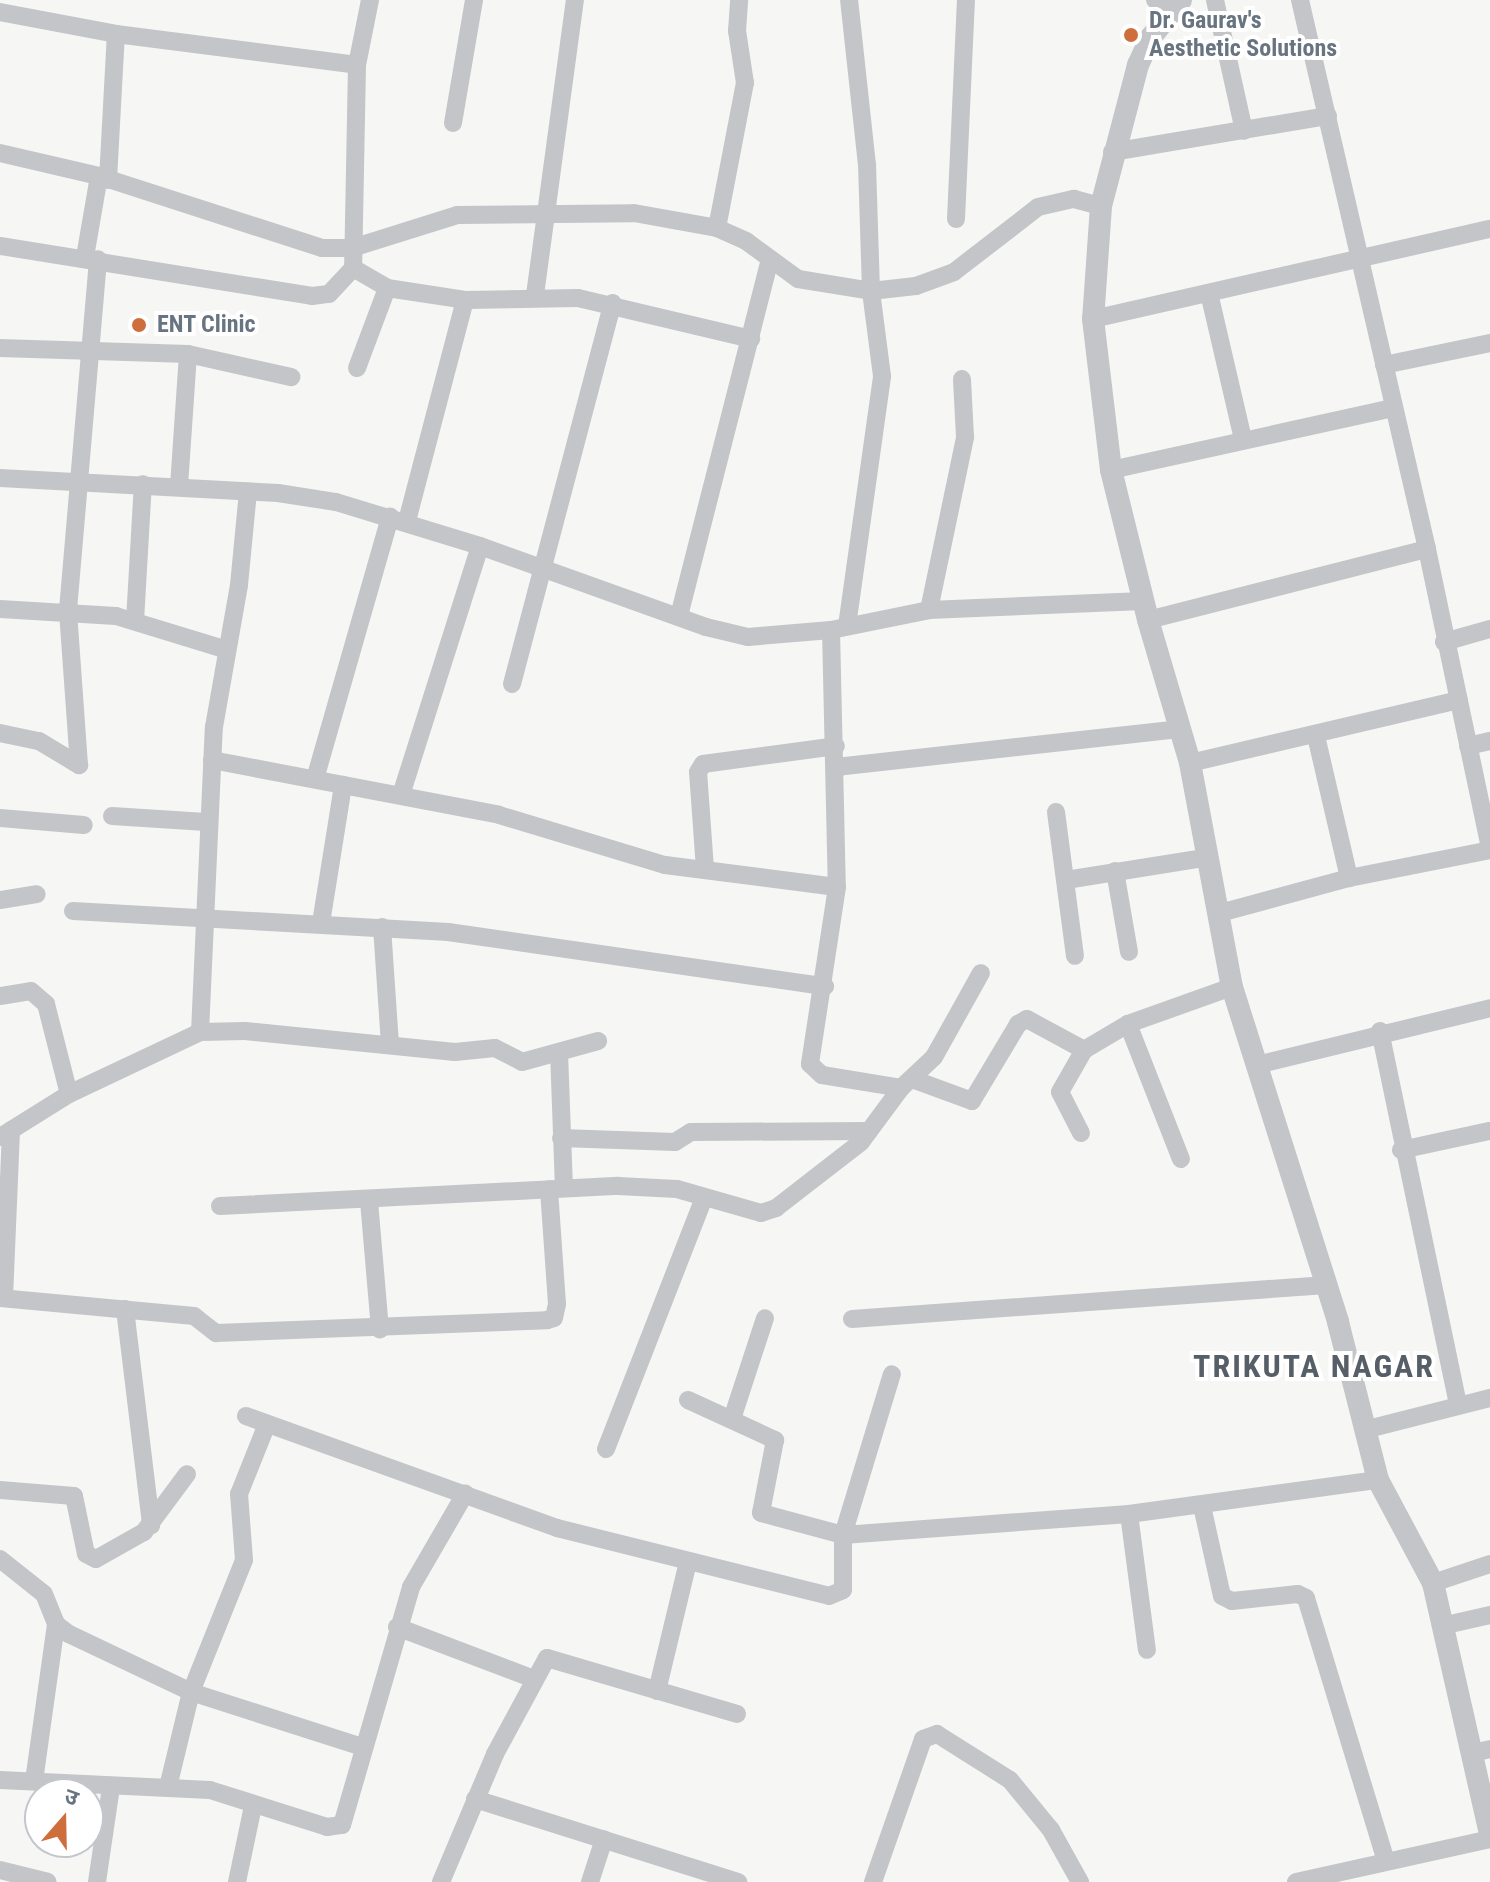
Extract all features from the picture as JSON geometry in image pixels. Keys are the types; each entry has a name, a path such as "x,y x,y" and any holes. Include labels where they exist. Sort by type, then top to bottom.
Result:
{"street":[{"path":"0,246 92,258 312,296 329,294 353,268 357,65 370,0"},
{"path":"453,123 474,0"},
{"path":"535,295 543,215 575,0"},
{"path":"717,228 745,83 737,31 739,0"},
{"path":"849,0 867,165 871,291 882,376 839,628 837,887 825,986 810,1064 814,1071 906,1083 972,1101 1018,1024 1027,1019 1084,1050"},
{"path":"956,219 966,0"},
{"path":"1215,0 1244,131"},
{"path":"1220,913 1349,878 1490,848 1444,642 1427,549 1300,0"},
{"path":"1168,4 1138,65 1112,152 1101,206 1093,319 1111,470 1145,611 1190,763 1232,987 1327,1285 1378,1480 1433,1583 1446,1625 1481,1751 1490,1836 1296,1882"},
{"path":"0,12 116,34 357,65"},
{"path":"0,733 39,741 79,765 68,610 89,349 92,258 104,178 116,34"},
{"path":"1112,152 1328,116"},
{"path":"0,153 104,178 322,248 352,248 457,215 634,213 717,228 746,241 798,279 871,291 916,286 954,272 1038,207 1074,199 1101,206"},
{"path":"1093,319 1490,229"},
{"path":"679,616 770,260"},
{"path":"353,268 387,288 465,300 535,295 613,303 751,339"},
{"path":"357,368 387,288"},
{"path":"1209,293 1243,439"},
{"path":"315,779 399,519 465,300"},
{"path":"512,684 613,303"},
{"path":"1384,365 1490,343"},
{"path":"0,348 188,354 291,377"},
{"path":"179,486 188,354"},
{"path":"929,610 965,437 962,379"},
{"path":"1111,470 1392,408"},
{"path":"0,478 78,479 306,496 399,519 748,637 839,628 929,610 1145,611 1427,549"},
{"path":"135,621 143,484"},
{"path":"200,1032 206,822 248,491"},
{"path":"401,795 480,546"},
{"path":"0,609 68,610 135,621 227,650"},
{"path":"1444,642 1490,629"},
{"path":"1190,763 1316,736 1459,700"},
{"path":"836,767 1179,729"},
{"path":"1316,736 1349,878"},
{"path":"1468,746 1490,741"},
{"path":"705,869 698,772 703,764 836,746"},
{"path":"212,760 499,815 632,857 837,887"},
{"path":"321,923 343,785"},
{"path":"1056,812 1075,956"},
{"path":"112,816 206,822"},
{"path":"0,818 84,825"},
{"path":"1066,880 1209,857"},
{"path":"1115,871 1129,952"},
{"path":"0,900 37,894"},
{"path":"73,911 205,915 382,927 825,986"},
{"path":"382,927 390,1045"},
{"path":"220,1206 369,1201 556,1188 647,1187 704,1197 761,1213 776,1208 836,1165 869,1131 947,1037 981,973"},
{"path":"1081,1133 1060,1092 1084,1050 1128,1024 1232,987"},
{"path":"0,996 31,991 46,1004 69,1094"},
{"path":"1257,1065 1380,1031 1490,1008"},
{"path":"1128,1024 1181,1159"},
{"path":"559,1052 561,1138 556,1188 554,1318 380,1330 216,1333 194,1316 2,1298 6,1134 69,1094 200,1032 223,1029 455,1052 495,1048 522,1062 598,1041"},
{"path":"1380,1031 1401,1150 1458,1404"},
{"path":"561,1138 675,1142 691,1132 869,1131"},
{"path":"1401,1150 1490,1131"},
{"path":"606,1449 704,1197"},
{"path":"369,1201 380,1330"},
{"path":"852,1319 1327,1285"},
{"path":"125,1309 151,1525"},
{"path":"732,1419 765,1318"},
{"path":"246,1416 557,1528 688,1562 836,1595 843,1590 845,1577 843,1535 892,1374"},
{"path":"1364,1430 1490,1398"},
{"path":"688,1400 769,1435 776,1444 761,1513 843,1535 1129,1514 1378,1480"},
{"path":"168,1787 191,1692 244,1560 239,1494 267,1424"},
{"path":"0,1490 74,1496 86,1554 96,1559 151,1525 187,1474"},
{"path":"104,1786 210,1790 327,1827 342,1825 397,1627 420,1565 465,1494"},
{"path":"1202,1506 1222,1596 1232,1601 1298,1594 1306,1598 1386,1861"},
{"path":"1129,1514 1147,1650"},
{"path":"0,1559 44,1594 56,1624 34,1778"},
{"path":"657,1691 688,1562"},
{"path":"1433,1583 1490,1564"},
{"path":"1446,1625 1490,1615"},
{"path":"56,1624 191,1692 362,1747"},
{"path":"397,1627 534,1679"},
{"path":"441,1882 475,1799 547,1658 737,1714"},
{"path":"873,1882 923,1739 937,1734 1010,1780 1051,1830 1080,1882"},
{"path":"0,1780 24,1781"},
{"path":"97,1882 111,1787"},
{"path":"475,1799 738,1882"},
{"path":"237,1882 253,1806"},
{"path":"590,1882 604,1839"},
{"path":"0,1870 48,1882"}],"place":[{"name":"Dr. Gaurav's Aesthetic Solutions","path":"1131,35"},
{"name":"ENT Clinic","path":"139,325"}],"district":[{"name":"TRIKUTA NAGAR","path":"1314,1366"}]}
